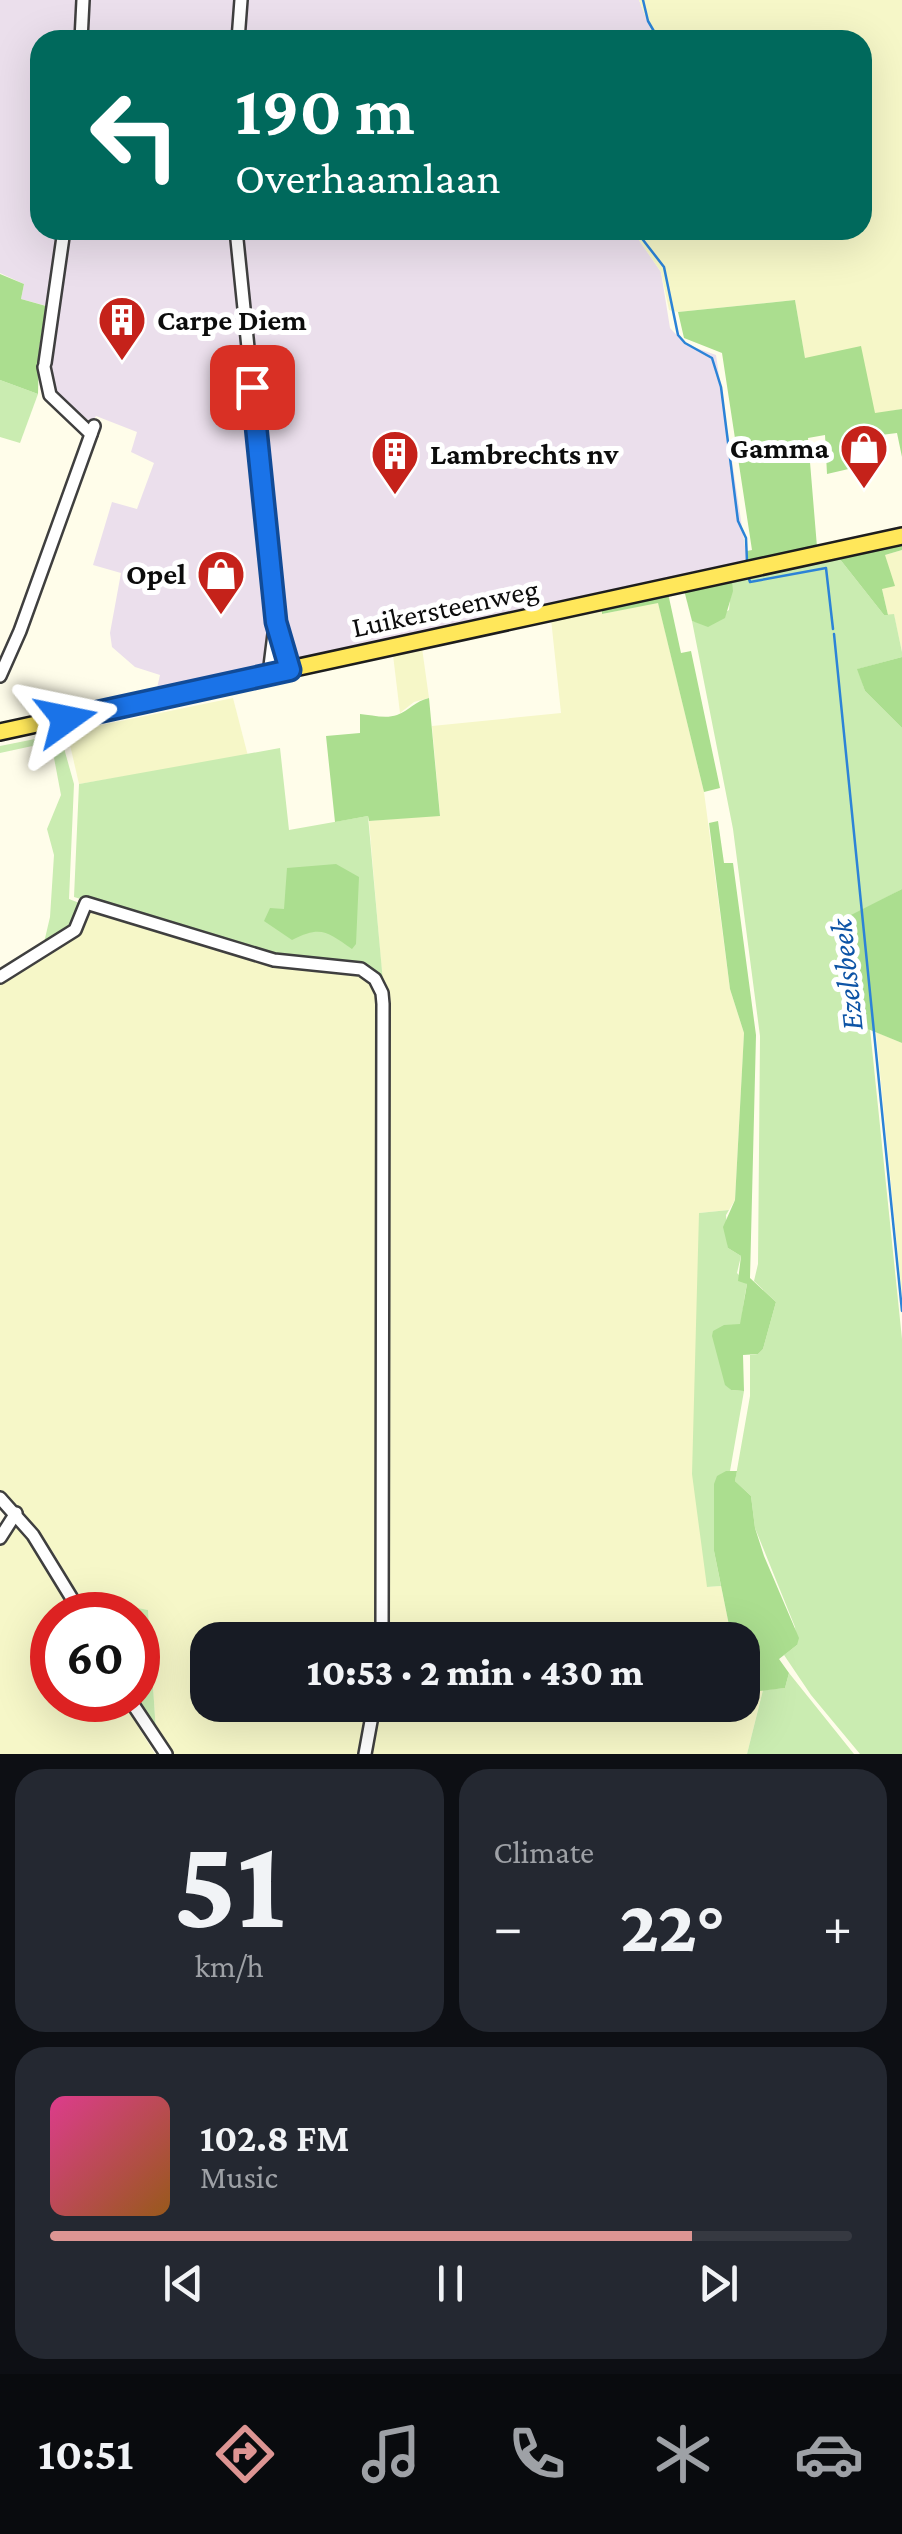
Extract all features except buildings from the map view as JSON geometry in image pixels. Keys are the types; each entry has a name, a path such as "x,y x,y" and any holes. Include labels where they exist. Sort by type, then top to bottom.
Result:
{"main road":[{"name":"Luikersteenweg","path":"0,732 902,536"}],"street":[{"path":"82,30 83,0"},
{"path":"239,30 241,0"},
{"path":"0,676 92,430 50,395 44,365 63,240"},
{"path":"237,240 276,622 290,670"},
{"path":"269,674 276,622"},
{"path":"0,978 76,930 86,903 274,960 361,970 379,986 383,1022 382,1622"},
{"path":"0,1498 34,1535 68,1592"},
{"path":"0,1538 16,1513"},
{"path":"145,1722 166,1754"},
{"path":"365,1754 371,1722"}],"shaded area":[{"path":"0,0 639,0 651,30 30,30 30,240 639,240 661,272 670,328 685,344 716,355 747,560 157,688 160,675 135,667 112,647 110,633 121,573 93,565 112,502 137,509 154,463 131,452 137,432 96,416 92,423 59,397 49,382 58,309 21,299 24,284 0,273"}],"green space":[{"path":"639,0 902,0 902,409 875,414 805,359 795,300 669,310 661,272 639,240 872,240 872,30 651,30"},
{"path":"0,274 24,284 21,299 46,306 39,349 38,394 0,380"},
{"path":"795,300 805,358 861,346 875,413 902,409 902,457 897,433 881,435 883,461 827,474 825,435 808,438 817,547 747,560 747,551 752,550 722,353 684,338 678,312"},
{"path":"0,380 38,394 20,443 0,437"},
{"path":"902,542 902,550 885,555 895,586 882,589 888,615 884,615 839,558"},
{"path":"902,550 902,652 894,615 888,615 882,589 885,555"},
{"path":"839,558 884,615 894,614 902,652 902,657 858,669 865,691 902,728 902,889 852,916 863,1026 870,1029 902,1339 902,1754 860,1754 784,1655 797,1645 795,1627 755,1528 751,1496 735,1481 750,1396 750,1355 763,1349 776,1302 754,1281 758,1264 760,1036 733,829 692,621 705,624 729,610 732,581"},
{"path":"732,581 725,618 708,627 692,621 684,590"},
{"path":"668,593 681,653 691,651 720,788 704,792 658,603 602,614 602,607"},
{"path":"658,602 704,792 730,989 744,1033 735,1200 729,1210 699,1213 708,1587 721,1586 728,1622 384,1622 386,1022 369,821 440,815 432,726 561,713 551,619 602,607 603,614"},
{"path":"422,648 429,698 414,702 400,713 393,655"},
{"path":"902,657 902,728 865,691 857,669"},
{"path":"233,698 248,756 79,784 67,732"},
{"path":"429,698 440,816 369,821 368,816 335,822 326,736 360,733 360,714 393,716"},
{"path":"60,734 74,784 69,899 82,904 74,928 43,947 50,917 54,855 47,829 61,795 51,742 0,753 0,746"},
{"path":"280,748 289,830 368,816 383,982 373,973 273,957 74,897 79,784"},
{"path":"718,821 724,863 733,863 756,1035 750,1278 776,1302 763,1349 758,1354 743,1355 744,1391 725,1385 712,1336 713,1331 724,1325 740,1324 747,1284 738,1281 741,1256 728,1248 723,1227 735,1200 744,1033 730,989 709,823"},
{"path":"336,864 359,877 356,944 352,949 324,932 292,940 264,921 270,908 284,909 287,868"},
{"path":"902,889 902,1043 863,1027 851,915"},
{"path":"93,908 363,973 379,992 379,1622 190,1622 190,1722 367,1722 361,1754 174,1754 156,1732 155,1722 160,1722 160,1592 77,1592 53,1552 0,1491 0,981"},
{"path":"876,1032 902,1043 902,1296"},
{"path":"729,1210 728,1248 741,1256 737,1273 747,1284 741,1323 724,1375 731,1390 744,1391 714,1551 721,1586 707,1587 692,1474 699,1213"},
{"path":"737,1471 735,1481 751,1496 764,1556 799,1638 797,1645 779,1659 789,1673 785,1688 760,1691 760,1622 728,1622 714,1551 717,1476"},
{"path":"13,1526 22,1531 60,1592 30,1592 30,1722 135,1722 155,1754 0,1754 0,1541"},
{"path":"789,1673 854,1754 747,1754 755,1722 760,1722 763,1690 785,1688"},
{"path":"373,1722 755,1722 747,1754 367,1754"}],"waterway":[{"name":"Ezelsbeek","path":"643,0 653,30"},
{"name":"Ezelsbeek","path":"643,240 664,267 678,335 712,358 721,387 747,562"},
{"name":"Ezelsbeek","path":"749,579 750,582 826,568 833,629"},
{"name":"Ezelsbeek","path":"834,634 902,1311"}],"place":[{"name":"Carpe Diem","path":"122,362"},
{"name":"Gamma","path":"864,490"},
{"name":"Lambrechts nv","path":"395,496"},
{"name":"Opel","path":"221,616"}],"route":[{"path":"66,719 290,670 276,622 252,387"}]}
